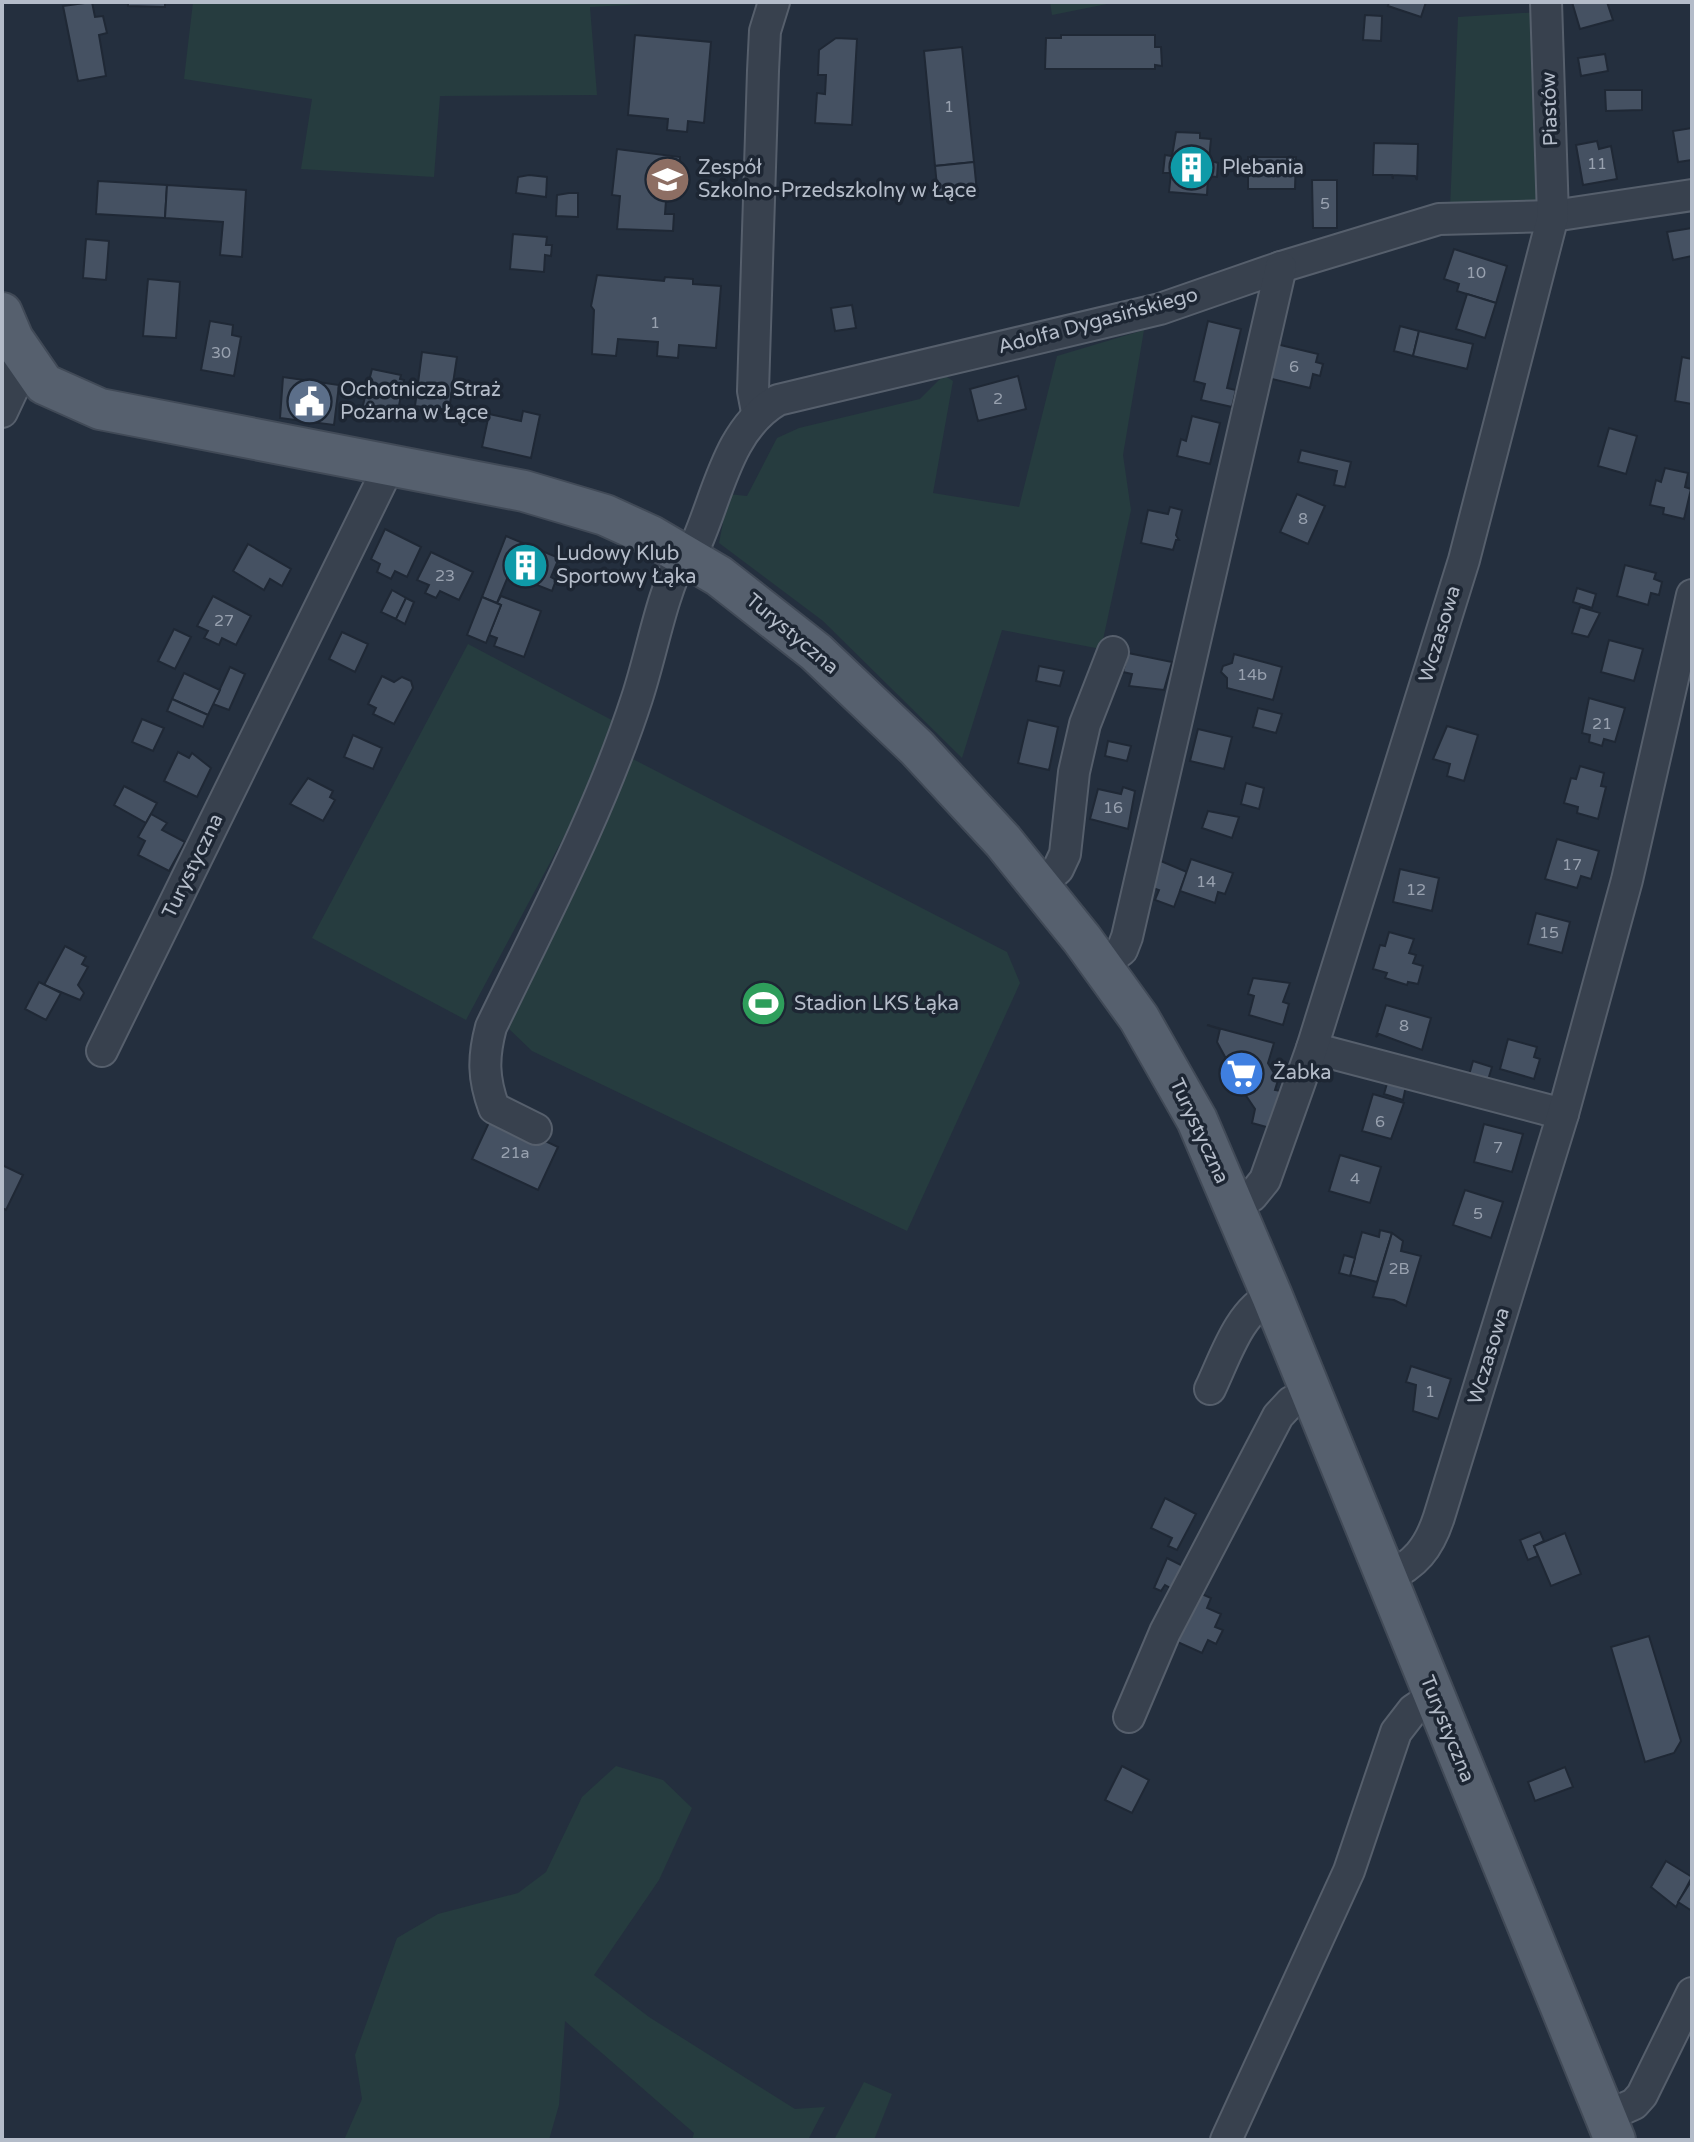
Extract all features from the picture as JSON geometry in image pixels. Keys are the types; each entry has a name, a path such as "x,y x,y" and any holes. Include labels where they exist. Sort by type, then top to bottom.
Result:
{"main road":[{"name":"Turystyczna","path":"2,313 14,362 44,384 100,409 390,464 565,502 629,526 686,555 781,623 882,712 959,792 1040,885 1102,965 1179,1085 1272,1296 1610,2129"}],"street":[{"path":"536,1129 494,1108 484,1079 485,1050 491,1027 577,849 632,712 664,594 686,555 739,438 757,412 753,391 763,71 765,31 774,2"},
{"name":"Piastów","path":"1546,2 1553,216"},
{"name":"Adolfa Dygasińskiego","path":"757,412 778,400 1160,309 1281,267 1439,219 1553,216 1692,195"},
{"name":"Wczasowa","path":"1234,1204 1252,1196 1265,1180 1312,1048 1464,560 1553,216"},
{"path":"1102,965 1122,950 1127,937 1281,267"},
{"path":"2,412 14,362"},
{"name":"Turystyczna","path":"102,1051 390,464"},
{"name":"Wczasowa","path":"1386,1578 1410,1566 1433,1536 1563,1114 1627,880 1692,595"},
{"path":"1040,885 1058,869 1065,854 1074,772 1085,724 1113,652"},
{"path":"1312,1048 1563,1114"},
{"path":"1210,1389 1243,1322 1255,1306 1272,1296"},
{"path":"1129,1717 1165,1632 1278,1416 1291,1402 1311,1393"},
{"path":"1226,2140 1349,1871 1396,1732 1413,1710 1434,1696"},
{"path":"1610,2129 1642,2095 1692,1993"}],"green space":[{"path":"193,2 686,2 590,7 597,95 440,96 434,177 301,169 312,99 184,79"},
{"path":"1050,2 1117,2 1052,15"},
{"path":"1540,12 1539,200 1450,209 1458,17"},
{"path":"1144,330 1123,455 1131,510 1101,649 1002,630 962,758 823,621 719,543 723,523 718,521 728,494 747,496 777,438 799,428 920,399 944,375 953,381 933,493 1019,507 1057,356"},
{"path":"468,644 623,726 466,1020 312,938"},
{"name":"Stadion LKS Łąka","path":"629,757 1007,952 1020,983 907,1231 532,1051 505,1025"},
{"path":"616,1766 663,1780 692,1808 659,1880 594,1975 649,2017 795,2109 825,2107 808,2140 692,2140 694,2133 565,2021 559,2105 549,2140 344,2140 362,2099 355,2055 397,1938 438,1914 518,1893 546,1872 582,1797"},
{"path":"864,2082 892,2094 874,2140 834,2140"}],"building":[{"path":"92,2 95,17 103,16 107,33 99,35 106,76 78,81 63,6"},
{"path":"128,2 165,2 165,7 128,6"},
{"path":"1389,2 1426,2 1421,17 1388,6"},
{"path":"1572,2 1607,2 1613,20 1580,29"},
{"path":"1365,15 1382,16 1381,41 1363,40"},
{"path":"635,35 711,42 704,123 688,121 687,132 667,130 668,119 628,115"},
{"path":"1061,35 1155,35 1155,47 1161,47 1162,66 1155,65 1155,69 1045,69 1046,38 1061,38"},
{"path":"836,38 857,39 852,125 815,123 817,93 825,94 826,75 818,75 819,50"},
{"path":"962,47 974,162 935,166 924,51"},
{"path":"1605,54 1608,71 1581,76 1578,58"},
{"path":"1605,90 1642,90 1642,110 1606,111"},
{"path":"1692,128 1692,160 1678,162 1673,131"},
{"name":"Plebania","path":"1176,132 1200,133 1200,138 1211,139 1209,160 1218,163 1217,177 1208,176 1207,195 1169,192 1171,173 1163,173 1165,155 1172,156"},
{"path":"1597,141 1599,149 1611,146 1617,179 1583,185 1576,145"},
{"path":"1374,143 1418,144 1417,180 1415,176 1393,175 1393,179 1392,175 1373,175"},
{"path":"617,149 680,157 679,174 668,173 665,214 674,214 673,231 617,229 620,196 612,195"},
{"path":"1248,157 1296,157 1295,189 1248,189"},
{"path":"974,162 977,192 938,196 935,166"},
{"path":"518,177 547,177 546,197 516,193"},
{"path":"1312,180 1337,180 1337,228 1313,228"},
{"path":"98,181 167,185 165,218 96,214"},
{"path":"167,185 246,190 242,257 220,255 223,222 165,218"},
{"path":"578,193 578,217 556,216 557,195"},
{"path":"1692,228 1692,256 1673,260 1667,232"},
{"path":"513,234 547,237 546,245 552,245 551,256 545,255 544,272 510,269"},
{"path":"86,239 109,241 106,280 83,278"},
{"path":"1454,249 1507,266 1496,303 1457,291 1459,284 1444,279"},
{"path":"597,275 664,281 665,277 693,279 693,284 721,286 716,348 679,345 678,358 657,356 658,342 618,339 616,356 592,354 594,310 591,306"},
{"path":"148,279 180,282 176,338 143,336"},
{"path":"1467,294 1496,303 1485,338 1456,329"},
{"path":"852,305 856,328 835,331 831,308"},
{"path":"210,321 233,325 232,335 241,337 234,376 201,370"},
{"path":"1208,321 1241,329 1227,388 1236,390 1232,407 1201,400 1205,384 1194,381"},
{"path":"1400,326 1419,331 1413,356 1394,351"},
{"path":"1419,331 1473,344 1467,369 1413,356"},
{"path":"1272,343 1318,354 1316,362 1323,364 1320,376 1313,374 1310,388 1268,378"},
{"path":"422,352 457,357 449,410 415,406"},
{"path":"1682,357 1692,359 1692,404 1675,401"},
{"path":"372,369 401,375 400,379 404,380 397,416 362,409"},
{"path":"1018,376 1026,409 978,421 970,389"},
{"name":"Ochotnicza Straż Pożarna w Łące","path":"283,377 339,385 334,425 280,418"},
{"path":"523,411 540,415 531,458 482,447 489,414 521,421"},
{"path":"1192,416 1220,423 1210,464 1177,456 1181,439 1186,441"},
{"path":"1609,428 1637,436 1626,474 1598,466"},
{"path":"1301,450 1351,462 1345,487 1334,485 1337,471 1298,462"},
{"path":"1665,468 1688,473 1685,487 1691,489 1684,519 1663,514 1664,508 1650,505 1656,480 1661,482"},
{"path":"1297,494 1325,506 1308,544 1280,532"},
{"path":"1170,507 1182,510 1176,535 1179,540 1176,540 1173,550 1141,543 1148,510 1168,514"},
{"path":"385,529 421,547 407,577 395,571 391,579 377,572 380,564 371,559"},
{"name":"Ludowy Klub Sportowy Łąka","path":"506,536 559,558 551,577 556,580 552,591 509,574 497,603 482,597"},
{"path":"248,544 291,569 282,586 270,579 264,590 233,571"},
{"path":"431,552 473,572 459,600 440,591 436,598 425,593 429,585 417,580"},
{"path":"1625,565 1656,573 1654,579 1662,582 1659,595 1651,593 1648,605 1617,596"},
{"path":"1577,588 1596,594 1592,608 1573,602"},
{"path":"392,590 406,598 396,619 381,612"},
{"path":"213,596 251,616 236,645 222,638 219,645 204,638 208,631 197,626"},
{"path":"501,596 541,611 524,657 494,646 497,638 489,635 501,605 497,603"},
{"path":"482,597 501,605 486,643 467,635"},
{"path":"406,598 414,602 405,624 396,619"},
{"path":"1580,607 1600,613 1588,637 1572,633"},
{"path":"174,629 191,637 175,669 158,661"},
{"path":"342,632 368,644 355,672 329,659"},
{"path":"1609,640 1643,649 1634,681 1601,672"},
{"path":"1128,653 1172,662 1164,690 1129,686 1132,674 1123,672"},
{"path":"1234,654 1282,667 1273,700 1227,688 1227,678 1221,672 1223,666 1232,663"},
{"path":"1039,666 1064,671 1060,686 1036,681"},
{"path":"230,667 245,674 229,710 213,704"},
{"path":"184,673 220,690 208,715 172,699"},
{"path":"382,676 394,682 402,677 411,681 413,688 394,724 373,714 376,708 368,704"},
{"path":"1589,698 1625,708 1615,742 1604,739 1602,746 1589,742 1590,735 1582,733"},
{"path":"172,699 208,715 203,727 167,711"},
{"path":"1258,708 1282,714 1276,733 1253,727"},
{"path":"142,719 164,728 153,751 132,742"},
{"path":"1028,720 1058,727 1049,770 1018,763"},
{"path":"1447,726 1478,735 1464,781 1447,776 1450,764 1433,759"},
{"path":"1198,729 1232,737 1224,769 1190,761"},
{"path":"353,735 382,748 373,769 344,757"},
{"path":"1108,741 1131,746 1127,761 1105,756"},
{"path":"178,752 189,758 192,753 211,768 197,797 164,781"},
{"path":"1580,766 1604,773 1601,786 1606,787 1598,819 1577,813 1578,807 1564,803 1571,778 1576,779"},
{"path":"308,778 333,791 330,797 335,800 323,821 290,804"},
{"path":"1246,783 1264,788 1259,809 1241,804"},
{"path":"124,786 157,803 146,823 114,805"},
{"path":"1123,787 1135,791 1128,829 1090,819 1098,789 1121,794"},
{"path":"1208,811 1239,817 1232,838 1202,828"},
{"path":"151,814 167,823 162,830 185,842 169,871 138,855 145,841 138,837"},
{"path":"1557,839 1599,851 1591,879 1581,876 1577,888 1545,879"},
{"path":"1156,859 1187,872 1174,907 1155,900 1159,890 1147,886"},
{"path":"1191,859 1233,873 1225,894 1218,892 1215,903 1180,891"},
{"path":"1400,869 1439,878 1432,911 1393,902"},
{"path":"1536,913 1570,922 1562,953 1528,944"},
{"path":"1389,932 1414,939 1409,953 1416,955 1413,963 1423,966 1418,984 1408,982 1407,985 1385,978 1387,973 1373,969 1380,945 1385,946"},
{"path":"65,946 86,957 82,964 88,967 78,985 84,993 80,1000 44,985"},
{"path":"1253,978 1290,983 1283,1002 1289,1004 1283,1025 1249,1015 1254,996 1248,994"},
{"path":"39,982 61,993 46,1020 25,1009"},
{"path":"1386,1005 1431,1018 1422,1050 1379,1034 1376,1037"},
{"path":"1207,1025 1274,1043 1268,1063 1278,1080 1275,1090 1281,1091 1270,1128 1252,1123 1255,1109 1226,1066 1230,1066 1217,1042 1220,1029"},
{"path":"1508,1039 1537,1047 1534,1057 1540,1059 1534,1079 1500,1069"},
{"path":"1473,1061 1492,1067 1488,1080 1469,1075"},
{"path":"1388,1080 1406,1086 1403,1100 1384,1094"},
{"path":"1373,1094 1404,1103 1391,1139 1362,1131"},
{"path":"492,1116 558,1147 538,1190 472,1159"},
{"path":"1484,1124 1523,1134 1512,1172 1474,1162"},
{"path":"1340,1155 1381,1167 1370,1203 1329,1191"},
{"path":"2,1165 23,1175 6,1210 2,1208"},
{"path":"1465,1190 1503,1202 1491,1238 1453,1225"},
{"path":"1380,1230 1392,1233 1377,1282 1350,1275 1362,1232 1379,1237"},
{"path":"1392,1233 1403,1241 1401,1251 1421,1256 1406,1306 1394,1300 1373,1297"},
{"path":"1344,1255 1355,1258 1350,1276 1339,1273"},
{"path":"1411,1366 1451,1379 1438,1419 1413,1411 1416,1385 1406,1382"},
{"path":"1165,1498 1196,1514 1177,1550 1168,1546 1172,1538 1151,1528"},
{"path":"1540,1532 1544,1541 1534,1546 1538,1556 1528,1560 1520,1540"},
{"path":"1565,1533 1581,1574 1551,1586 1534,1546"},
{"path":"1167,1558 1185,1567 1174,1590 1165,1585 1161,1591 1154,1588"},
{"path":"1197,1592 1211,1598 1207,1608 1221,1614 1215,1627 1223,1630 1216,1644 1208,1640 1202,1653 1173,1640"},
{"path":"1649,1636 1681,1741 1674,1753 1645,1762 1611,1647"},
{"path":"1122,1766 1149,1780 1132,1813 1105,1800"},
{"path":"1565,1767 1573,1787 1535,1801 1528,1782"},
{"path":"1666,1861 1692,1877 1676,1907 1651,1887"},
{"path":"1692,1884 1692,1911 1678,1902"}],"place":[{"name":"Plebania","path":"1191,168"},
{"name":"Zespół Szkolno-Przedszkolny w Łące","path":"667,179"},
{"name":"Ochotnicza Straż Pożarna w Łące","path":"309,401"},
{"name":"Ludowy Klub Sportowy Łąka","path":"525,566"},
{"name":"Stadion LKS Łąka","path":"763,1004"},
{"name":"Żabka","path":"1242,1073"}]}
